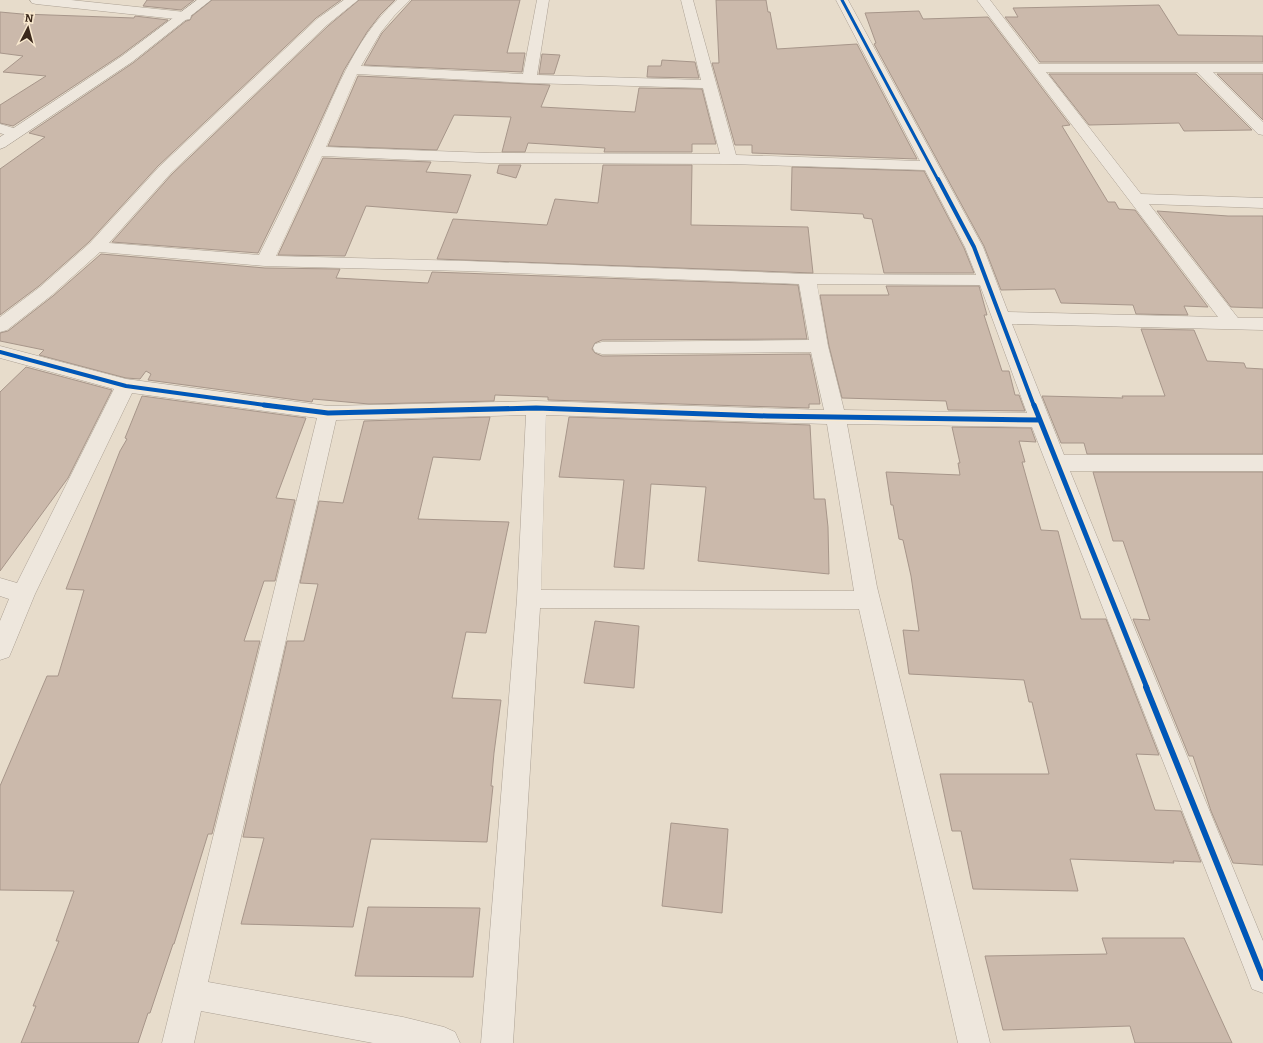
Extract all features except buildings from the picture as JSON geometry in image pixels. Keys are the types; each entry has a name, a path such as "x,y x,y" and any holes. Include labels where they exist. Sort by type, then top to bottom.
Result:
{"street":[{"path":"36,0 185,16"},
{"path":"0,144 127,59 205,0"},
{"path":"0,326 46,292 96,248 165,170 322,22 352,0"},
{"path":"265,261 360,56 380,25 404,0"},
{"path":"529,79 542,0"},
{"path":"687,0 729,158"},
{"path":"842,0 974,247 1056,463 1263,978"},
{"path":"983,0 1232,323"},
{"path":"1035,68 1263,68"},
{"path":"1202,69 1263,131"},
{"path":"353,70 529,79 709,84"},
{"path":"0,128 15,133"},
{"path":"317,151 489,158 729,158 931,166"},
{"path":"1137,199 1263,203"},
{"path":"96,248 265,261 466,266 806,280 986,280"},
{"path":"806,280 819,346 836,417 868,600 974,1043"},
{"path":"1001,318 1263,324"},
{"path":"602,348 819,346"},
{"path":"0,352 126,386 328,413 536,408 836,417 1040,420"},
{"path":"0,650 23,594 126,386"},
{"path":"496,1043 519,753 529,599 536,408"},
{"path":"178,1043 328,413"},
{"path":"1056,463 1263,463"},
{"path":"0,588 23,594"},
{"path":"529,599 868,600"},
{"path":"189,994 403,1033 444,1043"}],"cycle path":[{"path":"842,0 974,247 1056,463 1263,978"},
{"path":"0,352 126,386 328,413 536,408 767,416 1040,420"}]}
